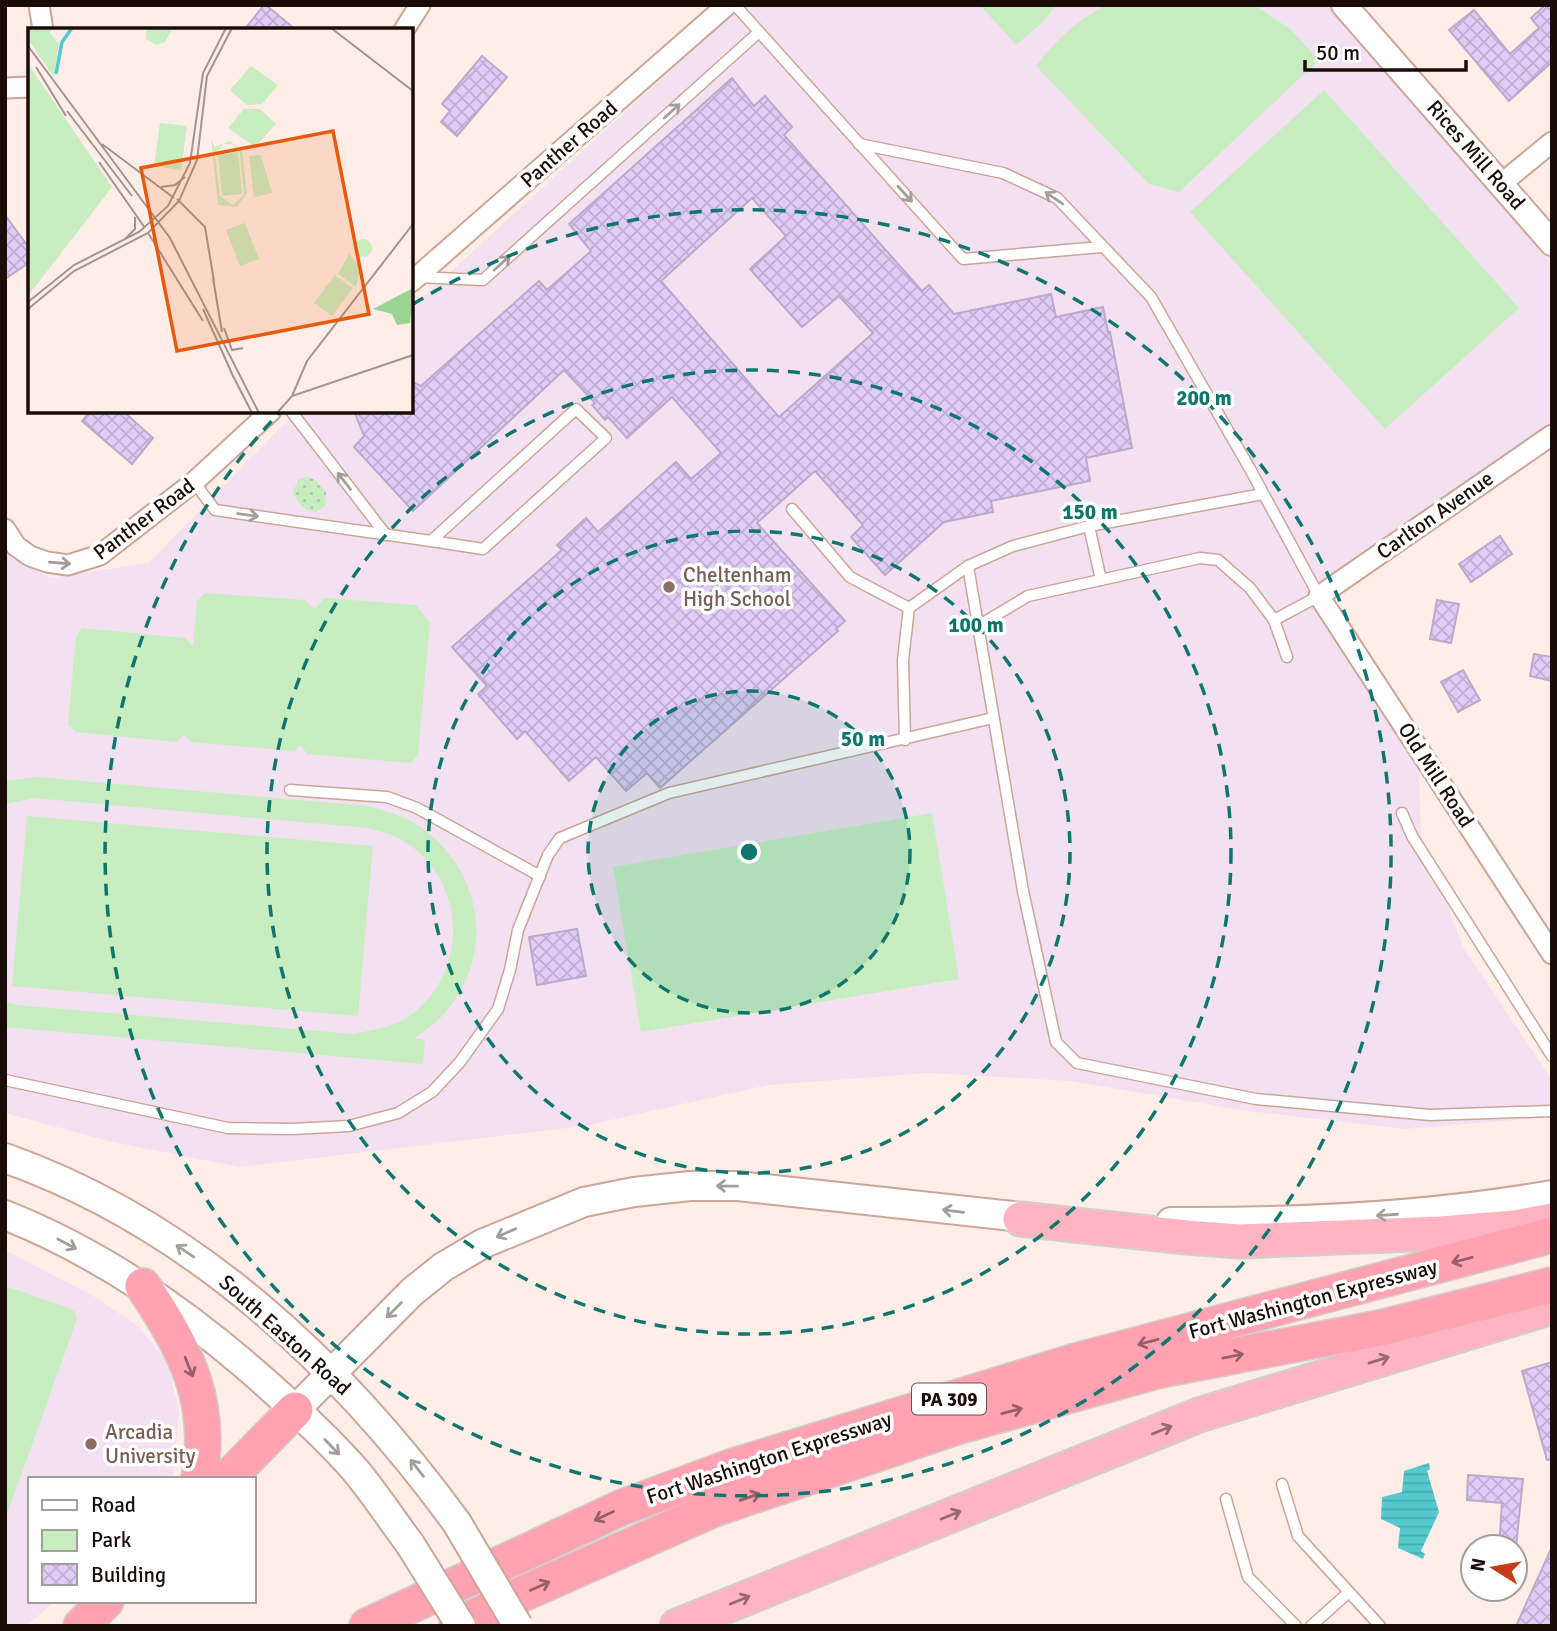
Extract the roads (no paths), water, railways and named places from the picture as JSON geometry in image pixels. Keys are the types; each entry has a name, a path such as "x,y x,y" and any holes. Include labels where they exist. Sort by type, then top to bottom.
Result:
{"highway":[{"path":"1020,1219 1239,1241 1440,1233 1515,1227 1552,1220"},
{"name":"Fort Washington Expressway","path":"368,1626 623,1507 731,1467 1076,1361 1552,1235"},
{"path":"143,1286 167,1322 197,1387 204,1447 199,1477"},
{"name":"Fort Washington Expressway","path":"459,1626 511,1599 713,1509 956,1427 1160,1370 1380,1328 1552,1286"},
{"path":"689,1622 1199,1415 1552,1307"},
{"path":"229,1477 295,1410"},
{"path":"81,1626 104,1603"}],"main road":[{"name":"South Easton Road","path":"5,1158 89,1194 146,1225 202,1263 257,1306 332,1373 415,1465 457,1523 519,1626"},
{"path":"295,1410 412,1292 443,1267 481,1244 584,1202 634,1192 690,1186 738,1186 1020,1219 1260,1223 1398,1214 1552,1195"},
{"path":"5,1215 44,1232 143,1286 228,1350 295,1410 355,1471 410,1544 459,1626"}],"street":[{"path":"39,5 43,28"},
{"path":"405,28 420,5"},
{"name":"Panther Road","path":"414,280 727,5"},
{"name":"Rices Mill Road","path":"1344,5 1552,243"},
{"path":"5,88 28,86"},
{"path":"1501,184 1552,142"},
{"name":"Panther Road","path":"5,529 16,546 30,556 47,562 68,565 100,555 194,482 269,413"},
{"name":"Carlton Avenue","path":"1319,596 1552,435"},
{"name":"Old Mill Road","path":"1319,596 1552,954"}],"lane":[{"path":"735,5 963,259 1101,247"},
{"path":"414,280 483,280 760,32"},
{"path":"859,144 1003,173 1057,198 1151,297 1319,596 1274,620"},
{"path":"194,482 215,510 483,549 606,438 576,409 431,541"},
{"path":"293,413 386,535"},
{"path":"905,740 902,660 909,608 968,566 1013,546 1089,526 1263,494"},
{"path":"792,509 850,577 909,608"},
{"path":"1089,526 1101,580"},
{"path":"978,626 1028,596 1200,558 1218,560 1250,588 1274,620 1287,657"},
{"path":"968,566 1023,891 1056,1041 1077,1063 1256,1099 1430,1115 1552,1111"},
{"path":"5,1080 228,1128 349,1126 398,1113 442,1082 460,1062 498,1009 518,930 548,855 560,838 669,793 993,719"},
{"path":"290,790 387,797 417,808 540,876"},
{"path":"1402,813 1412,836 1552,1056"},
{"path":"1282,1484 1298,1535 1380,1626"},
{"path":"1226,1499 1248,1577 1296,1626"},
{"path":"1311,1626 1348,1593"}],"water":[{"path":"1429,1463 1430,1469 1427,1471 1439,1512 1421,1551 1425,1554 1423,1559 1398,1548 1400,1528 1381,1519 1382,1497 1402,1492 1404,1471"}],"place":[{"name":"Cheltenham High School","path":"669,587"},
{"name":"Arcadia University","path":"91,1444"}]}
